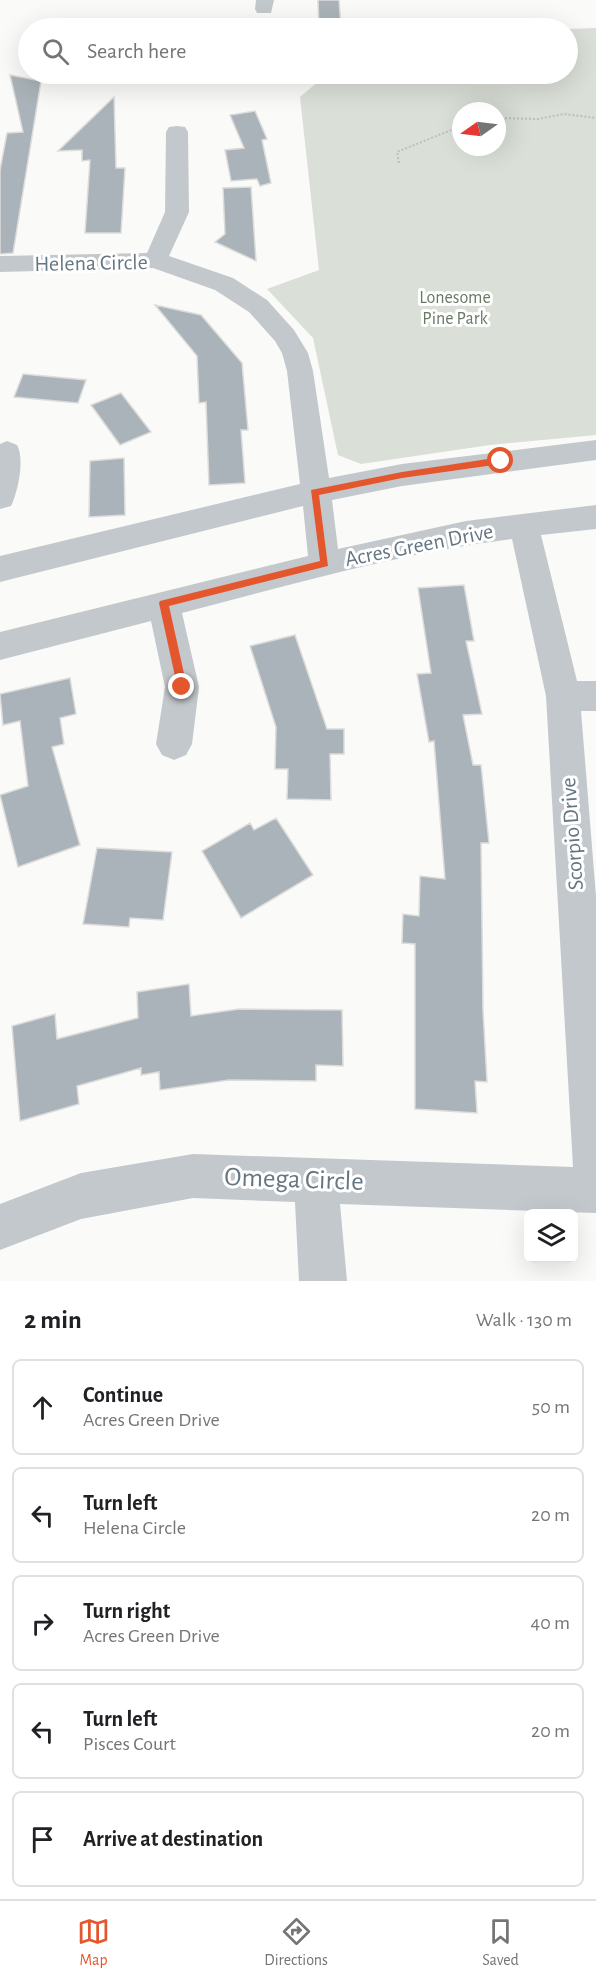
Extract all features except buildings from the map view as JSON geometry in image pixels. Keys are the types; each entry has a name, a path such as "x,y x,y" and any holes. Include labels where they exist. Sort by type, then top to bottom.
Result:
{"street":[{"path":"155,260 169,234 177,212 177,132"},
{"name":"Helena Circle","path":"0,264 155,260 224,284 258,306 285,336 296,353 325,564"},
{"path":"0,569 315,492 424,472 596,450"},
{"path":"0,498 7,452"},
{"name":"Acres Green Drive","path":"0,646 163,603 466,533 596,518"},
{"name":"Scorpio Drive","path":"524,526 579,696 596,1181"},
{"path":"163,603 182,687 174,744"},
{"name":"Omega Circle","path":"0,1227 81,1196 193,1176 596,1190"},
{"path":"316,1180 323,1281"}],"path":[{"path":"506,118 538,119 564,114 596,118"},
{"path":"399,163 397,152 452,130"}],"green space":[{"name":"Lonesome Pine Park","path":"596,28 596,435 490,445 361,464 338,455 313,338 267,289 319,270 300,97 315,84 578,84 578,29"}],"route":[{"path":"182,687 163,603 325,564 315,492 402,475 501,461"}]}
